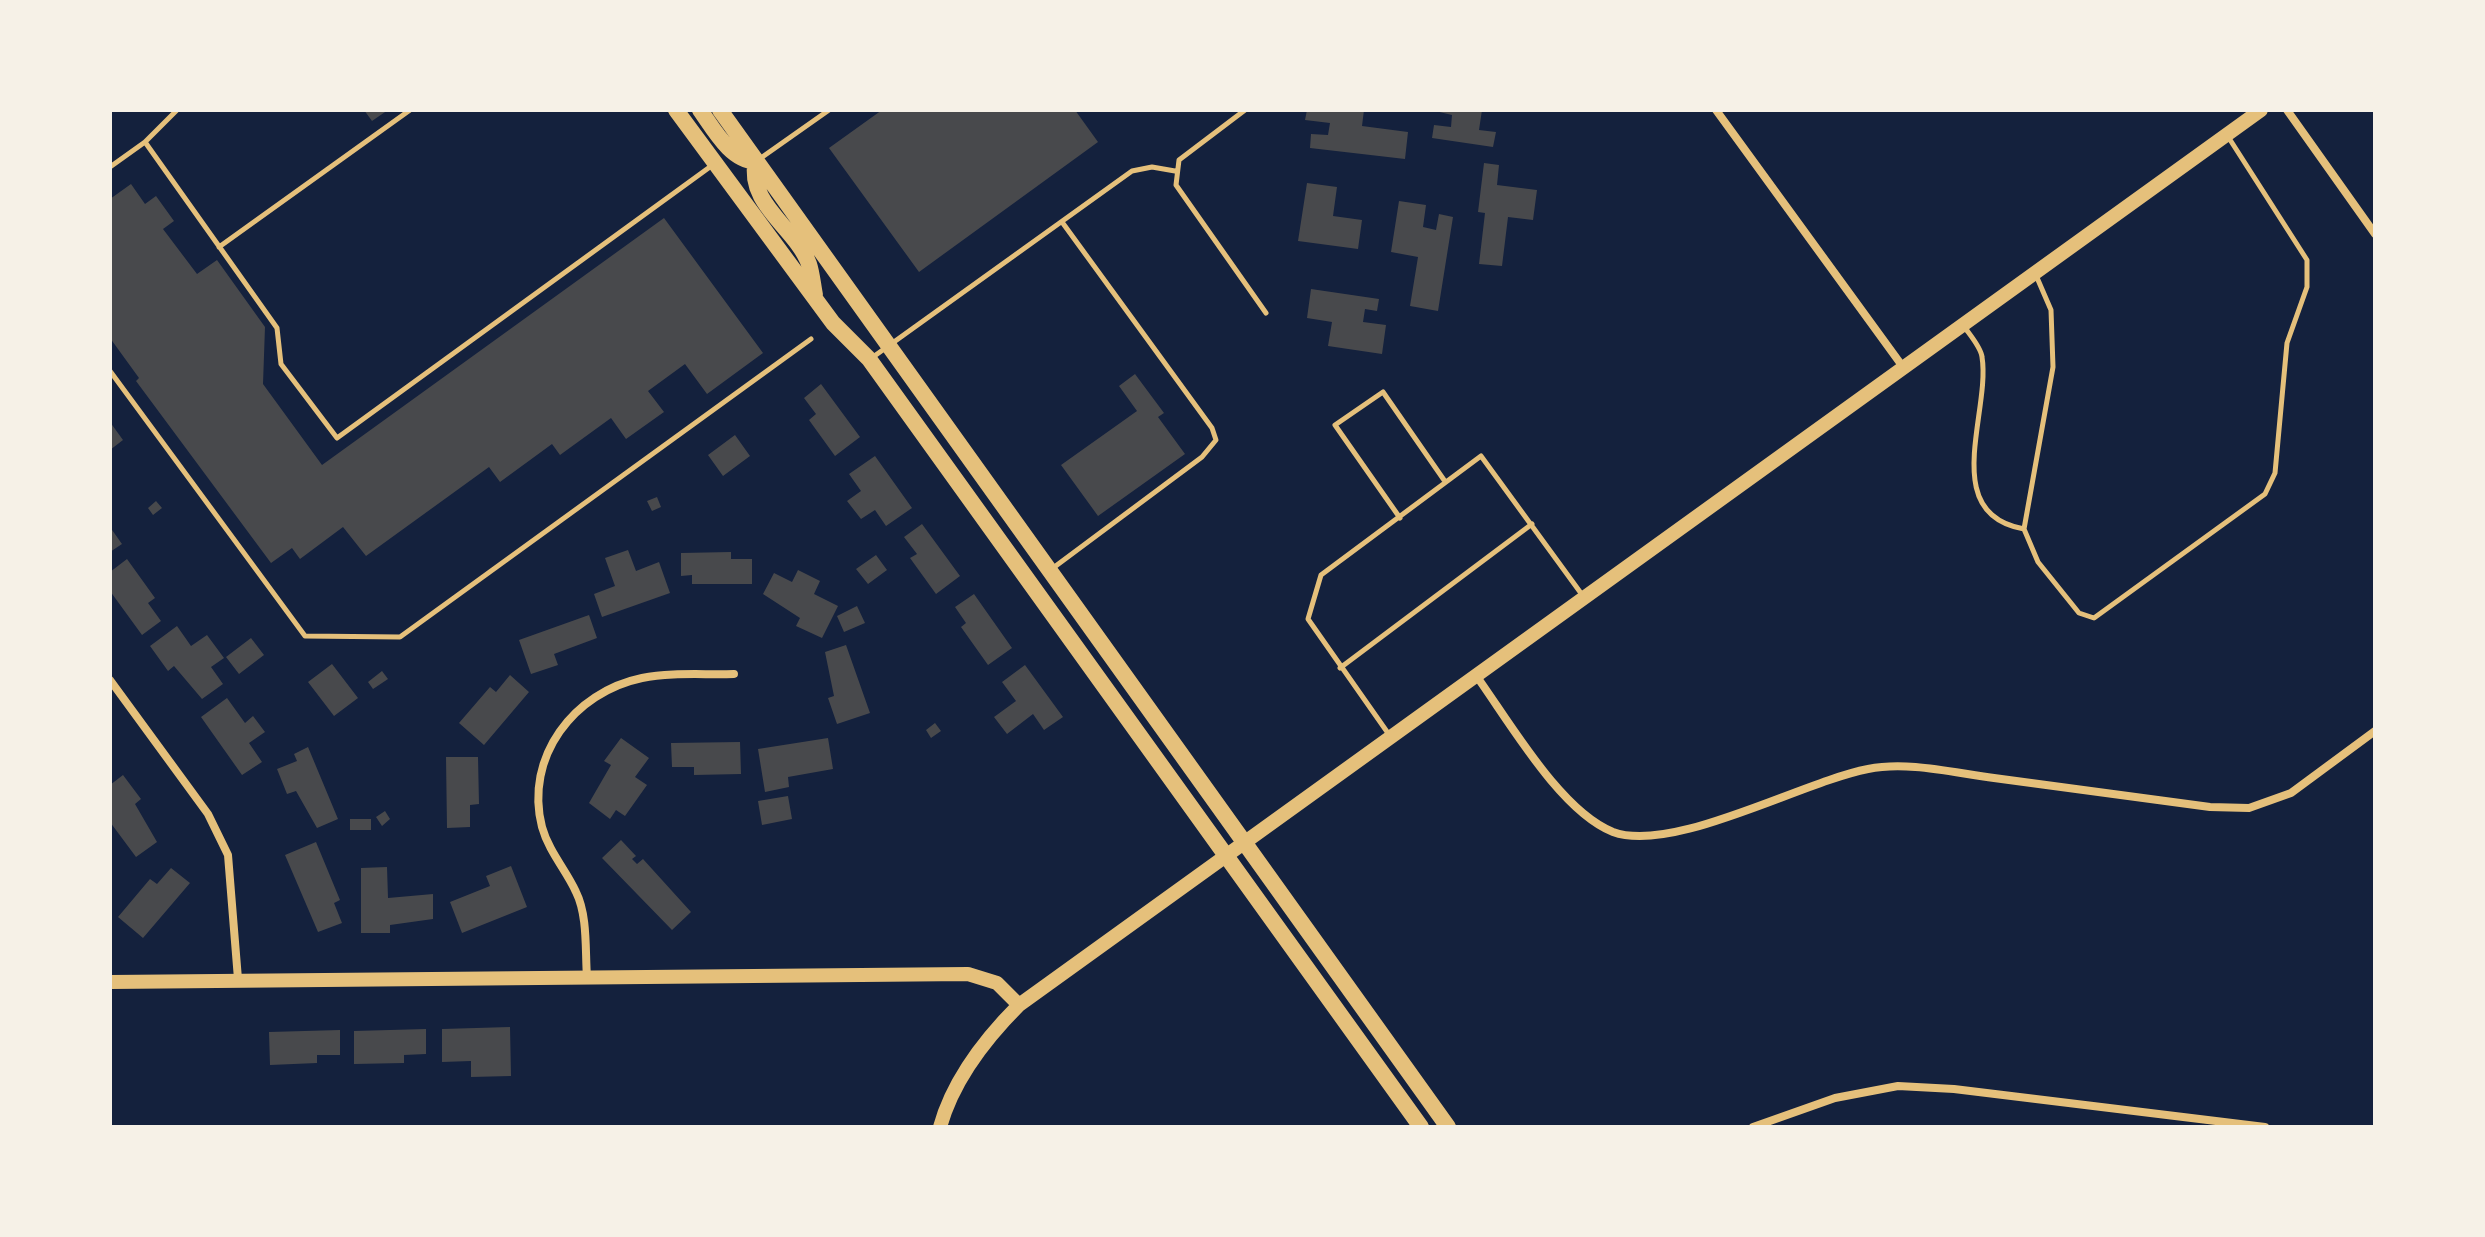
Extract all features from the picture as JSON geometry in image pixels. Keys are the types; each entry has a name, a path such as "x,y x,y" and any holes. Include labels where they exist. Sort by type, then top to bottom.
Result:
{"main road":[{"path":"676,110 816,300 869,359 1421,1127"},
{"path":"700,110 728,147 748,162 756,161"},
{"path":"720,110 1448,1127"},
{"path":"756,161 754,172 759,194 808,262 816,300"}],"street":[{"path":"1716,110 1903,367"},
{"path":"940,1127 964,1073 993,1031 1019,1005 1242,841 2261,110"},
{"path":"2287,110 2375,234"},
{"path":"587,977 578,894 553,854 537,804 545,757 569,718 592,699 619,684 645,677 734,674"},
{"path":"1475,674 1569,803 1604,827 1647,838 1676,833 1820,782 1871,768 1924,769 2210,807 2249,808 2291,793 2375,731"},
{"path":"110,680 208,814 228,855 238,979"},
{"path":"110,982 968,974 997,983 1019,1005"},
{"path":"1753,1127 1835,1098 1898,1086 1954,1089 2265,1127"}],"lane":[{"path":"110,167 145,142 177,110"},
{"path":"219,247 410,110"},
{"path":"756,161 829,110"},
{"path":"1245,110 1188,151 1175,171 1180,194 1266,313"},
{"path":"2035,273 2051,310 2053,367 2024,529 2038,562 2079,613 2094,618 2265,494 2275,473 2287,343 2307,287 2307,260 2226,135"},
{"path":"145,142 277,328 281,364 337,438 715,163"},
{"path":"869,359 1132,171 1152,167 1175,171"},
{"path":"1049,571 1202,457 1216,440 1212,428 1062,222"},
{"path":"1963,324 1982,355 1973,488 1985,509 2013,527 2024,529"},
{"path":"110,371 305,636 400,637 811,339"},
{"path":"1400,518 1335,425 1383,392 1444,480"},
{"path":"1390,736 1308,619 1321,575 1400,518 1444,480 1481,456 1583,596"},
{"path":"1340,668 1532,524"}],"building":[{"path":"364,110 388,110 372,121"},
{"path":"882,110 1075,110 1098,142 919,272 829,148"},
{"path":"1307,110 1364,110 1362,126 1408,132 1405,159 1310,148 1311,134 1328,135 1330,123 1305,120"},
{"path":"1431,110 1482,110 1479,130 1496,132 1493,147 1432,138 1434,125 1451,127 1452,115"},
{"path":"1484,163 1499,165 1497,185 1537,190 1533,220 1508,217 1502,266 1479,264 1485,213 1478,212"},
{"path":"1307,183 1337,187 1333,216 1362,220 1358,249 1298,241"},
{"path":"131,184 145,204 156,196 174,221 163,229 197,274 217,260 265,327 263,384 322,465 664,218 763,353 707,394 685,364 648,391 664,412 626,439 611,418 560,455 552,444 500,482 489,467 366,556 343,527 300,559 292,548 271,563 136,381 139,378 110,338 110,199"},
{"path":"1399,201 1426,205 1423,227 1436,230 1439,214 1453,217 1438,311 1410,306 1418,257 1391,252"},
{"path":"1311,289 1379,299 1377,311 1365,309 1363,322 1386,325 1382,354 1328,346 1332,322 1307,318"},
{"path":"1135,374 1164,413 1158,417 1185,454 1098,516 1061,465 1137,411 1119,386"},
{"path":"821,384 860,437 835,456 809,420 816,414 804,398"},
{"path":"110,422 123,440 110,450"},
{"path":"735,435 750,456 723,476 708,455"},
{"path":"875,456 912,508 886,526 875,510 861,519 847,501 861,491 849,474"},
{"path":"657,497 661,507 652,511 647,501"},
{"path":"156,501 162,508 153,515 148,508"},
{"path":"922,524 960,576 936,594 910,558 917,554 904,537"},
{"path":"110,527 122,544 110,552"},
{"path":"628,550 636,571 659,562 670,593 602,617 594,594 615,586 605,558"},
{"path":"731,552 731,559 752,559 752,584 692,584 692,575 681,576 681,553"},
{"path":"876,555 887,570 868,584 856,569"},
{"path":"127,559 155,598 148,603 161,621 142,635 110,591 110,572"},
{"path":"798,570 820,581 814,594 838,606 822,638 796,626 800,618 763,594 774,573 792,582"},
{"path":"974,594 1012,648 988,665 961,627 966,623 955,607"},
{"path":"857,606 865,623 844,632 837,616"},
{"path":"589,615 597,638 554,654 558,665 531,674 519,640"},
{"path":"177,626 191,646 207,635 224,658 211,667 223,684 202,699 174,666 168,671 150,646"},
{"path":"251,638 264,655 239,674 226,657"},
{"path":"846,645 870,713 837,724 828,698 834,696 825,652"},
{"path":"332,664 358,698 334,716 308,682"},
{"path":"1025,665 1063,717 1044,730 1033,714 1007,734 994,717 1016,701 1002,682"},
{"path":"382,671 388,679 373,689 368,682"},
{"path":"510,675 529,692 484,745 459,723 490,687 496,692"},
{"path":"227,698 245,723 253,716 265,732 249,743 262,762 242,775 201,717"},
{"path":"935,723 941,731 931,738 926,730"},
{"path":"621,738 649,758 635,777 647,785 625,816 616,810 610,819 589,803 611,765 604,761"},
{"path":"828,738 833,769 788,777 789,787 765,792 758,749"},
{"path":"740,742 741,774 694,775 694,767 672,767 671,743"},
{"path":"308,747 338,819 317,828 296,791 287,794 277,769 297,761 294,754"},
{"path":"446,757 478,757 479,804 470,805 470,827 447,828"},
{"path":"123,775 141,799 135,804 157,842 136,857 110,822 110,785"},
{"path":"788,796 792,819 762,825 758,801"},
{"path":"385,811 390,819 382,826 376,817"},
{"path":"350,819 371,819 371,830 350,830"},
{"path":"621,840 636,856 632,859 637,864 643,859 691,912 672,930 602,858"},
{"path":"316,842 340,900 334,903 342,923 318,932 285,855"},
{"path":"511,866 527,907 462,933 450,902 490,886 486,876"},
{"path":"387,867 388,898 433,894 433,919 390,925 390,933 361,933 361,868"},
{"path":"171,868 190,883 143,938 118,917 150,879 157,884"},
{"path":"510,1027 511,1076 471,1077 471,1061 442,1062 442,1029"},
{"path":"426,1029 426,1054 404,1055 404,1063 354,1064 354,1031"},
{"path":"340,1030 340,1055 317,1055 317,1063 270,1065 269,1032"}]}
